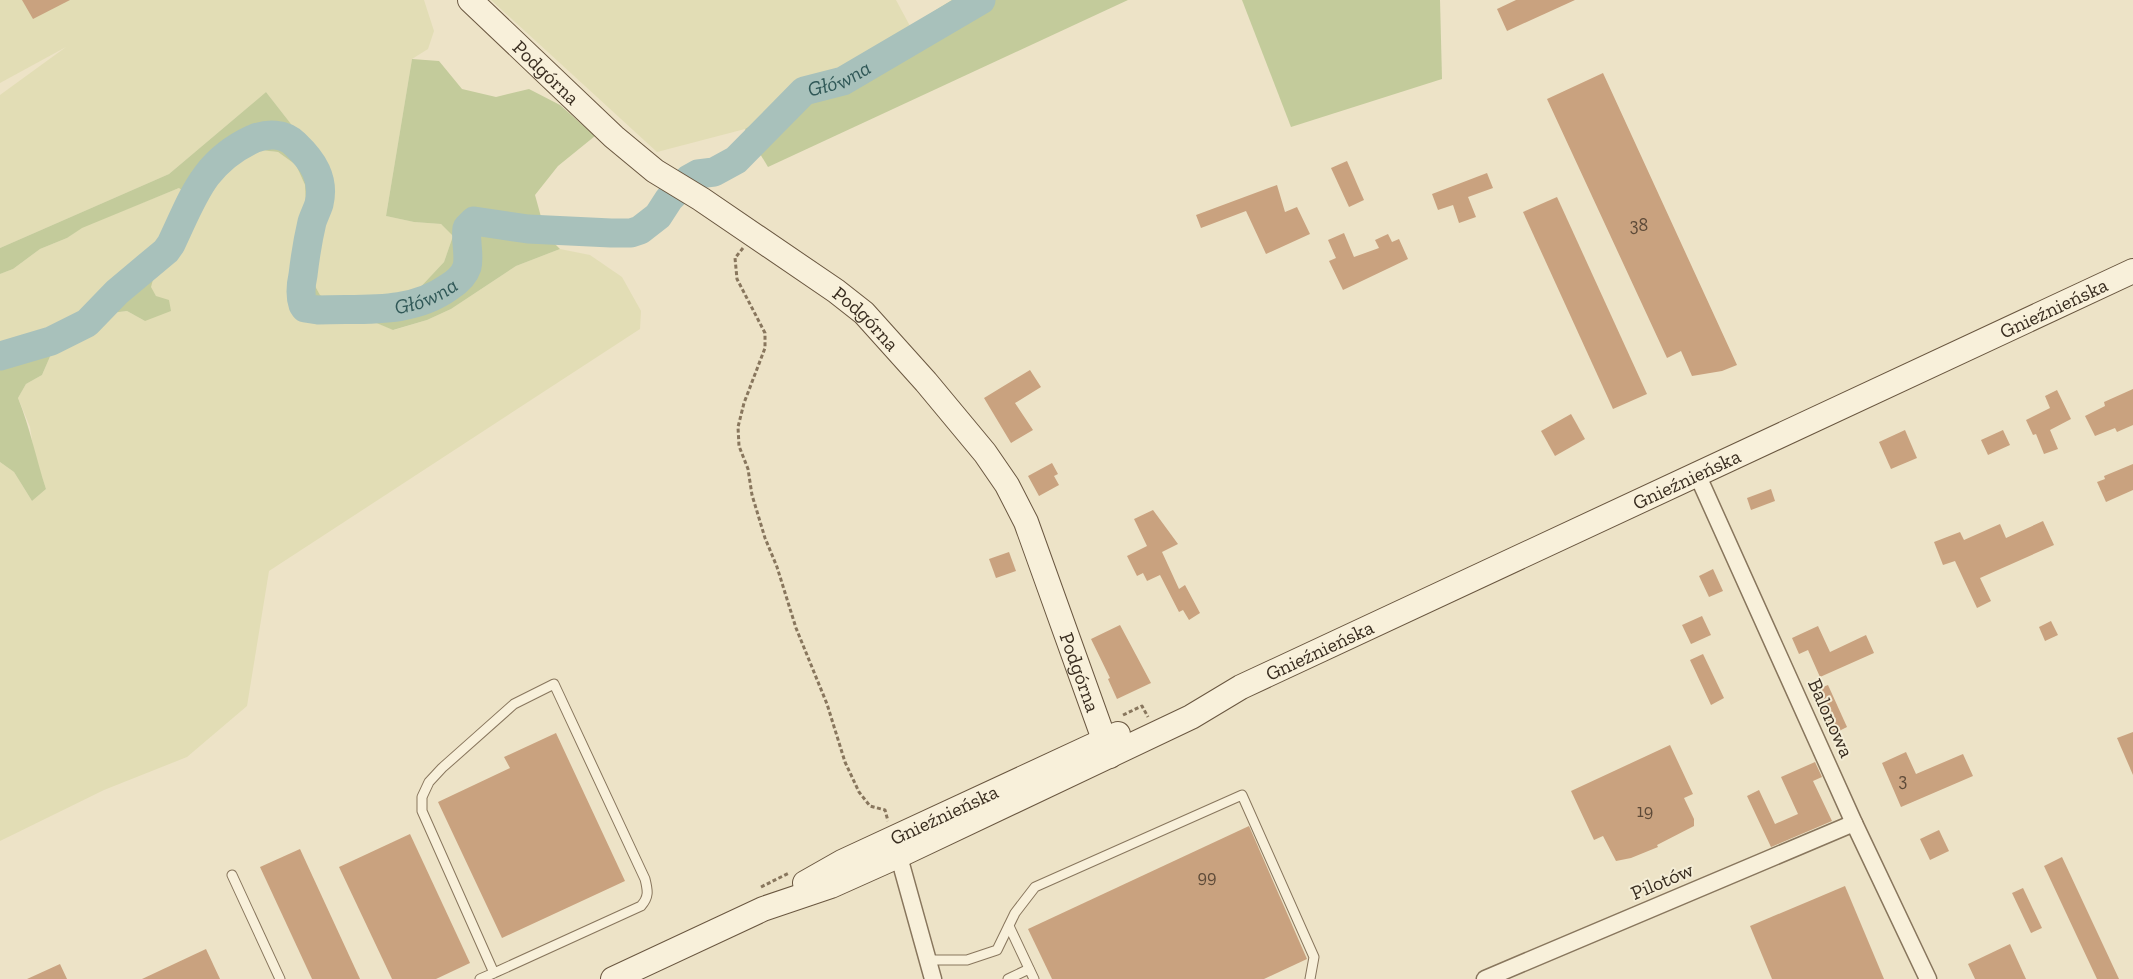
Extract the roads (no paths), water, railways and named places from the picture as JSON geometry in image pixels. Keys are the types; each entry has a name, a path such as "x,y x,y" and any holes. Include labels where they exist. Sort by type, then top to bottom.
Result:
{"main road":[{"name":"Podgórna","path":"470,0 614,137 655,171 753,234 836,291 864,313 926,382 985,454 1026,522 1085,684 1106,748"},
{"name":"Gnieźnieńska","path":"613,979 758,900 822,873 896,847 1106,748 1192,717 1241,687 2133,271"},
{"name":"Gnieźnieńska","path":"1106,748 1149,721 1184,706 1241,687"}],"street":[{"name":"Balonowa","path":"1697,474 1854,823 1928,979"},
{"name":"Pilotów","path":"1485,979 1854,823"},
{"path":"896,847 933,979"}],"lane":[{"path":"480,979 494,973 641,906 646,900 648,890 645,879 554,684 514,704 442,768 429,782 422,797 422,811 494,973"},
{"path":"928,960 967,960 997,950 1015,914 1035,887 1242,795 1314,957 1310,979"},
{"path":"232,875 280,979"},
{"path":"1009,926 1034,979"},
{"path":"1008,979 1029,969"}],"waterway":[{"name":"Główna","path":"0,356 51,341 87,323 117,292 166,251 193,197 211,170 236,148 258,137 275,135 291,140 307,157 319,179 319,204 312,222 301,290 301,298 305,308 318,310 369,309 402,306 434,296 452,285 462,276 468,262 467,228 474,221 528,229 611,233 631,233 640,230 658,216 669,199 689,179 698,174 714,172 736,160 804,91 843,81 981,0"}]}
